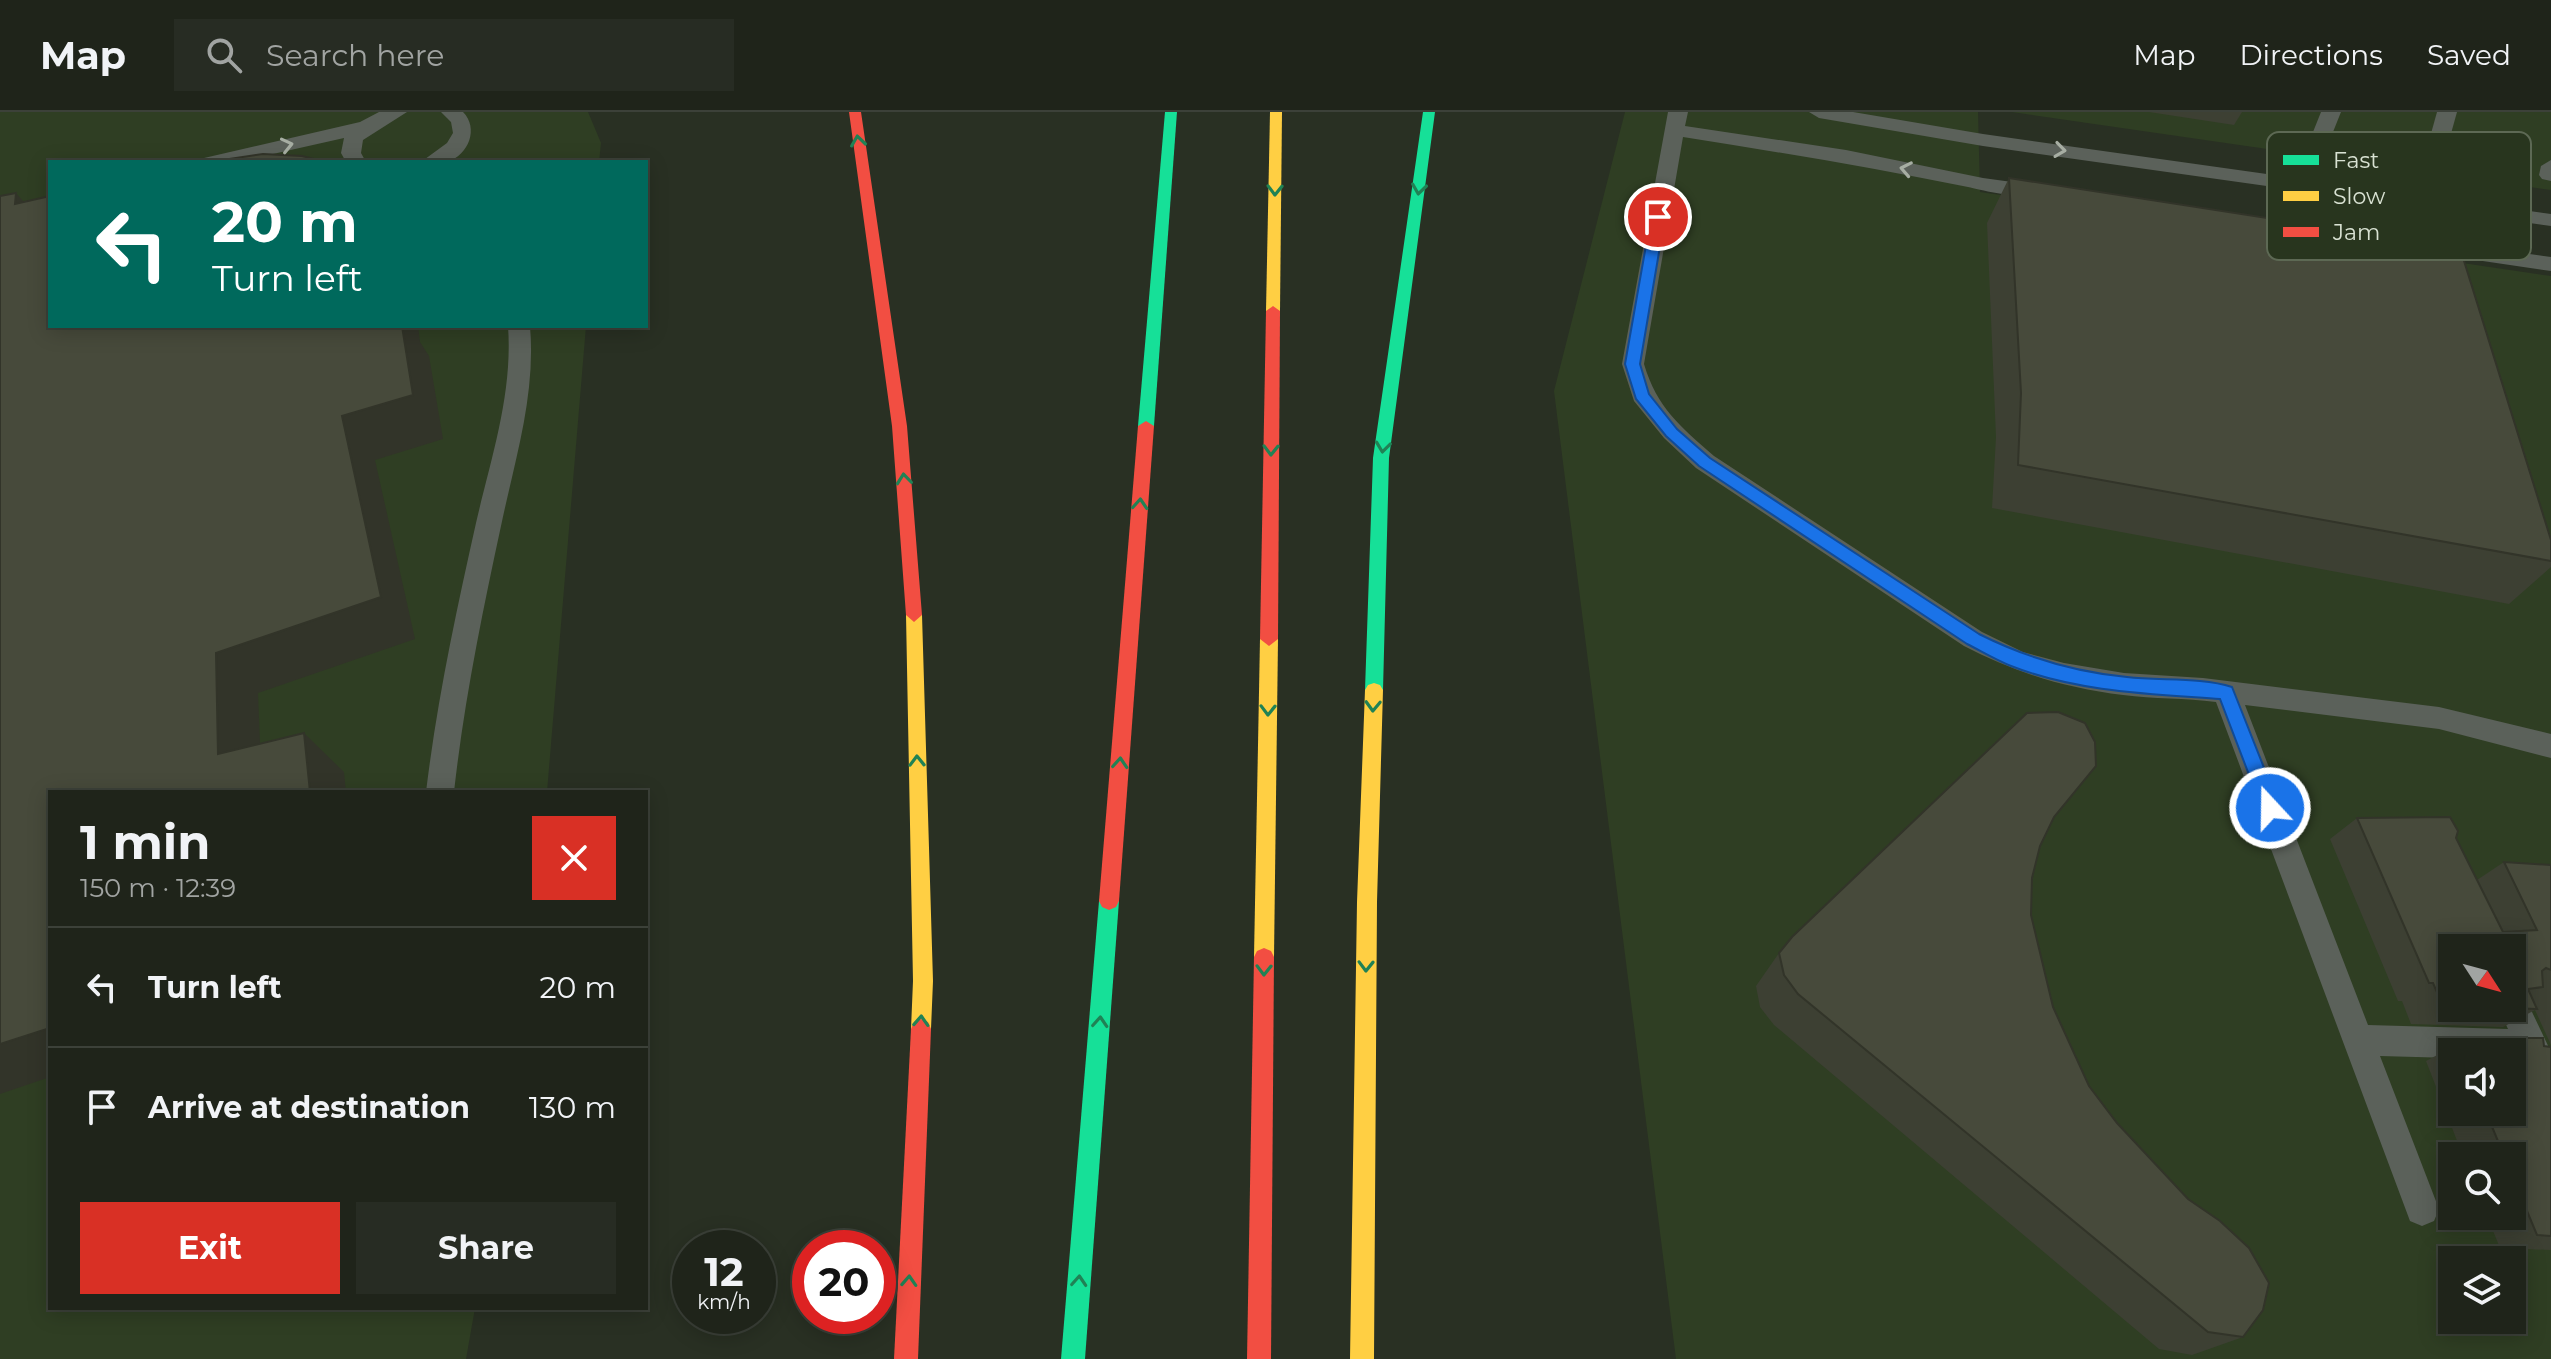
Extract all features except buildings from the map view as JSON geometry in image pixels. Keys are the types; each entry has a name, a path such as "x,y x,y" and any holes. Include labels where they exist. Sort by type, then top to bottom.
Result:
{"highway":[{"path":"855,112 893,379 912,557 923,981 906,1359"},
{"path":"1073,1359 1171,112"},
{"path":"1259,1359 1276,112"},
{"path":"1362,1359 1367,902 1381,458 1429,112"},
{"path":"846,169 870,225"}],"lane":[{"path":"438,160 461,154 464,126 459,117 451,112"},
{"path":"1819,112 1983,140 2267,180"},
{"path":"2323,132 2331,112"},
{"path":"2441,132 2447,112"},
{"path":"219,160 382,117"},
{"path":"354,160 350,147 355,137 382,117"},
{"path":"1846,156 1851,117"},
{"path":"2062,195 1983,184 1677,121 1633,364 1642,395 1672,432 1705,462 1973,639 2016,661 2064,674 2124,684 2226,692 2439,718 2551,746"},
{"path":"2531,217 2551,220"},
{"path":"2523,260 2551,264"},
{"path":"440,790 454,682 515,405 521,344 519,328"},
{"path":"2226,692 2422,1209"},
{"path":"2520,1022 2551,1088"},
{"path":"2358,1040 2531,1046"}],"shaded area":[{"path":"0,112 588,112 601,143 599,160 48,160 48,328 586,328 547,790 48,790 48,1310 475,1310 466,1359 0,1359"},
{"path":"1625,112 1978,112 1980,192 2267,234 2267,260 2442,260 2551,276 2551,1359 1676,1359 1554,391"},
{"path":"2012,112 2551,112 2551,190 2531,187 2531,132 2267,132 2267,149"}],"traffic: fast":[{"path":"1146,426 1171,112"},
{"path":"1374,690 1381,458 1429,112"},
{"path":"1073,1359 1109,901"}],"traffic: slow":[{"path":"1273,311 1276,112"},
{"path":"914,615 923,981 921,1029"},
{"path":"1264,957 1269,639"},
{"path":"1362,1359 1367,902 1374,690"}],"traffic: jam":[{"path":"855,112 899,426 914,615"},
{"path":"1269,639 1273,311"},
{"path":"1109,901 1146,426"},
{"path":"1259,1359 1264,957"},
{"path":"906,1359 921,1029"}],"route":[{"path":"1658,217 1633,364 1642,395 1672,432 1705,462 1973,639 2016,661 2064,674 2124,684 2226,692 2270,808"}]}
